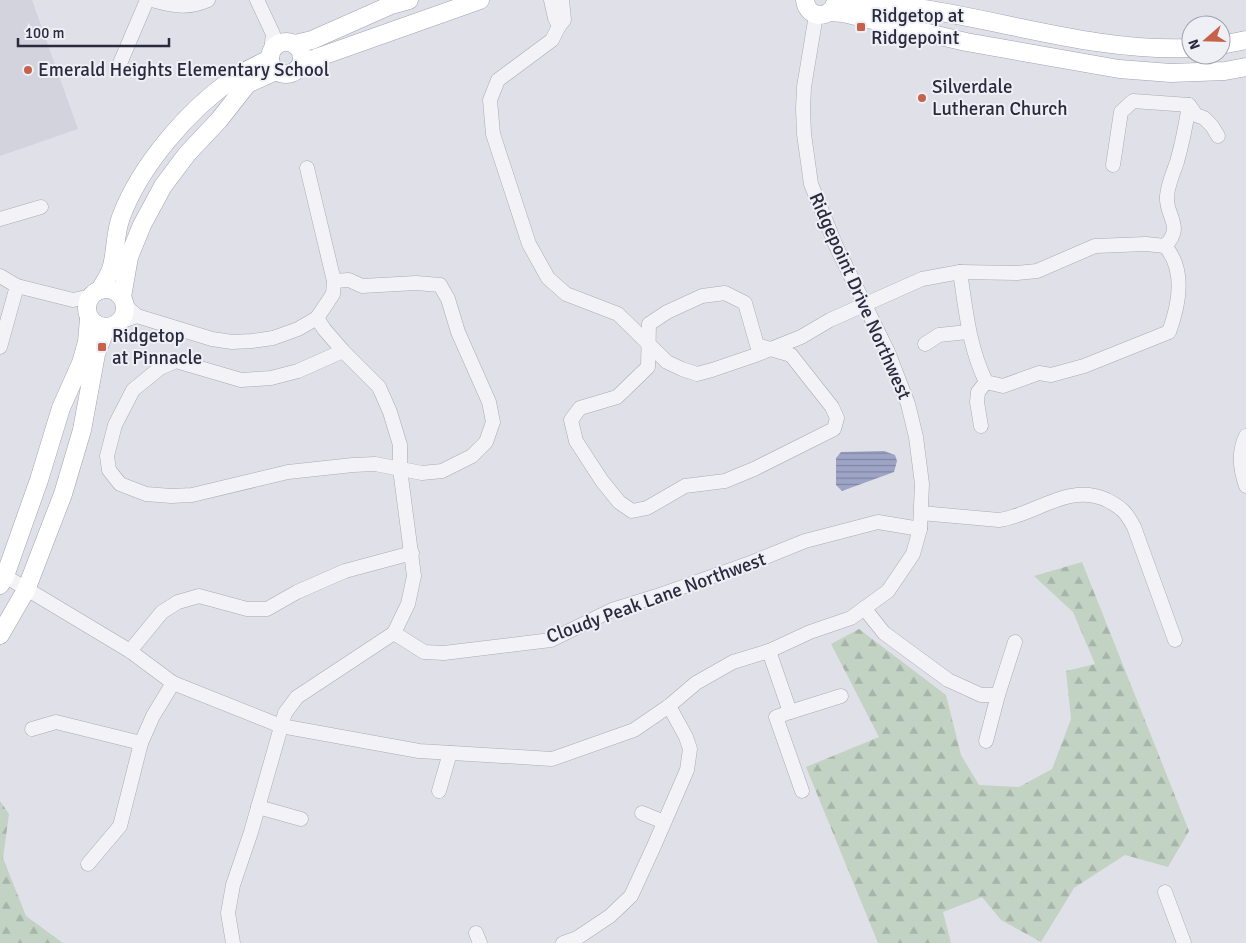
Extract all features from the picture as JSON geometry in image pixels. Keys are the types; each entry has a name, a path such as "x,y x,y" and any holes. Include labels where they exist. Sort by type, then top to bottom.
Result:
{"main road":[{"path":"2,580 39,480 61,408 81,363 87,342 88,304 112,266 121,217 137,183 154,158 187,118 209,98 233,79 278,50 319,37 390,3 409,0"},
{"path":"278,50 285,75 290,74 295,72 302,63 480,0"},
{"path":"789,0 966,42 1119,69 1171,73 1225,71 1246,67"},
{"path":"847,0 861,4 924,8 1107,44 1158,49 1181,48"},
{"path":"1231,43 1246,40"},
{"path":"278,50 302,52 302,63"},
{"path":"0,635 26,590 63,494 82,430 96,354 122,314 129,256 142,225 163,186 187,154 219,120 278,50"},
{"path":"88,304 112,290 122,314"},
{"path":"88,304 100,327 122,314"}],"street":[{"path":"118,68 148,0"},
{"path":"152,0 179,7 188,7 208,0"},
{"path":"257,0 278,50"},
{"path":"551,0 559,26"},
{"path":"562,0 564,20 552,40 498,80 490,100 493,134 529,244 548,278 566,294 618,314 667,362 697,374 720,368 801,337 830,320 922,279 960,272 1017,274 1037,271 1095,246 1146,244 1165,246 1172,254 1178,277 1179,296 1169,332 1084,366 1051,375 1039,373 1003,386 986,382"},
{"name":"Ridgepoint Drive Northwest","path":"2,580 26,590 130,651 173,683 280,726 419,751 552,759 634,730 669,706 696,683 733,662 851,618 888,591 913,554 920,529 922,484 916,437 908,404 888,352 836,246 811,184 804,134 803,109 804,88 819,7"},
{"path":"1113,165 1121,112 1133,101 1189,105"},
{"path":"1189,105 1196,116 1204,118 1212,126 1218,136"},
{"path":"1165,246 1172,239 1174,231 1167,195 1177,162 1189,105"},
{"path":"122,314 212,339 232,342 252,342 273,338 317,318 333,294 334,281 307,168"},
{"path":"0,219 41,207"},
{"path":"960,272 968,332 978,365 986,382"},
{"path":"0,276 17,286 88,304"},
{"path":"334,281 349,280 362,286 416,283 440,285 448,299 458,332 489,402 493,422 486,442 472,456 442,471 422,473 375,464 288,472 192,495 171,496 146,494 120,484 109,470 107,456 115,425 134,390 160,368 176,361 240,380 270,378 298,371 343,351"},
{"path":"0,347 17,286"},
{"path":"725,293 745,303 757,345 791,355 832,407 837,418 834,429 754,469 725,481 685,486 647,508 632,511 619,502 602,481 576,442 571,420 580,408 618,397 648,367 648,342 649,324 668,312 702,296 725,293"},
{"path":"233,943 228,913 233,885 252,832 285,713 297,697 394,633 408,604 414,576 400,468 400,445 390,412 379,387 343,351 317,318"},
{"path":"925,344 939,335 968,332"},
{"path":"981,426 977,402 978,392 986,382"},
{"path":"1246,436 1241,450 1240,461 1246,486"},
{"path":"921,512 999,520 1010,519 1055,500 1078,494 1104,499 1119,506 1127,514 1134,527 1175,640"},
{"name":"Cloudy Peak Lane Northwest","path":"394,633 424,652 444,653 551,640 612,610 753,562 805,541 878,522 920,529"},
{"path":"130,651 162,612 178,602 199,596 248,609 267,609 297,592 345,572 412,553"},
{"path":"864,608 884,633 948,680 982,695 998,694"},
{"path":"986,740 998,694 1015,642"},
{"path":"769,650 790,712"},
{"path":"88,864 120,826 141,743 173,683"},
{"path":"802,791 776,717 841,696"},
{"path":"563,943 577,938 602,921 630,896 664,822 687,770 690,749 686,737 669,706"},
{"path":"32,729 56,722 141,743"},
{"path":"439,792 450,753"},
{"path":"258,807 301,819"},
{"path":"642,813 664,822"},
{"path":"1166,892 1184,943"}],"shaded area":[{"name":"Emerald Heights Elementary School","path":"0,0 32,0 78,129 0,156"}],"green space":[{"path":"1082,562 1189,831 1168,867 1125,855 1074,888 1041,942 1001,920 982,897 943,912 951,943 878,943 806,767 879,737 831,644 859,629 946,695 961,755 979,785 1019,787 1052,769 1071,719 1066,671 1095,664 1073,612 1034,576"},
{"path":"0,801 9,814 3,858 26,916 63,943 0,943"}],"water":[{"path":"884,451 895,455 897,461 894,472 842,491 836,485 836,458 841,452"}],"place":[{"name":"Ridgetop at Ridgepoint","path":"861,27"},
{"name":"Emerald Heights Elementary School","path":"28,70"},
{"name":"Silverdale Lutheran Church","path":"922,98"},
{"name":"Ridgetop at Pinnacle","path":"102,347"}]}
